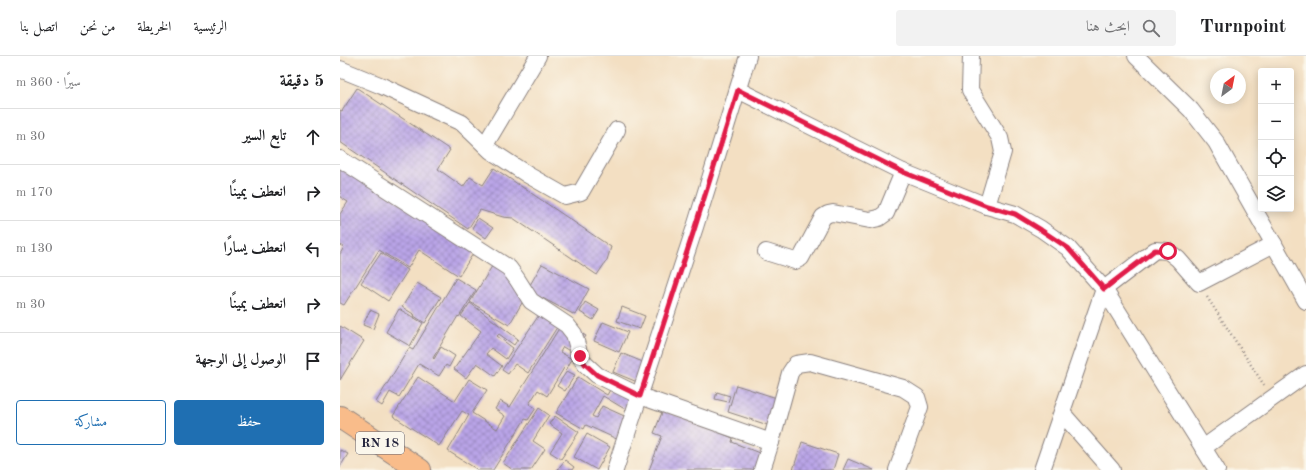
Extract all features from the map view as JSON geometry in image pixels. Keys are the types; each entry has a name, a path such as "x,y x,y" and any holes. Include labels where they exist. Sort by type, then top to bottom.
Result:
{"main road":[{"name":"RN 18","path":"340,417 420,470"}],"street":[{"path":"485,145 538,56"},
{"path":"615,470 695,227 748,56"},
{"path":"971,56 970,90 1000,138 1003,152 987,206"},
{"path":"1136,56 1190,110 1216,142 1306,301"},
{"path":"340,69 382,86 462,123 491,151 528,175 565,196 581,192 617,130"},
{"path":"738,90 903,172 987,206 1015,214 1068,248 1104,289 1203,448 1210,467"},
{"path":"340,159 509,268 531,301 567,325 574,334 580,356 585,364 597,375 640,396 772,442"},
{"path":"766,252 795,260 801,258 823,217 828,214 833,213 870,220 879,218 886,212 903,172"},
{"path":"1042,470 1104,289 1155,250 1168,251 1178,259 1199,283 1274,244"},
{"path":"762,470 772,442 790,373 796,364 810,362 903,388 917,397 920,407 897,470"},
{"path":"1203,448 1306,374"},
{"path":"1062,413 1112,470"}],"path":[{"path":"1199,283 1272,397"}],"building":[{"path":"357,88 450,150 438,169 463,187 470,177 483,185 494,168 611,247 607,260 597,275 513,218 503,217 480,210 468,229 340,142 340,110 342,111"},
{"path":"340,165 476,249 459,276 419,250 408,268 379,250 344,305 340,303 340,254 344,247 340,245 340,214 348,202 340,197"},
{"path":"478,218 493,228 486,238 472,228"},
{"path":"381,253 408,270 388,301 361,283"},
{"path":"494,263 530,285 542,264 589,289 575,315 529,291 509,325 470,302"},
{"path":"456,278 476,290 459,317 458,316 433,358 434,359 441,347 455,356 449,367 446,365 439,376 419,364 399,397 390,392 382,406 376,402 409,348 413,350"},
{"path":"417,283 441,297 425,323 402,307"},
{"path":"585,302 599,310 593,320 580,312"},
{"path":"470,303 518,339 514,345 499,334 497,336 513,348 506,359 491,348 486,354 502,366 495,376 477,363 466,378 454,369 481,331 461,316"},
{"path":"622,307 645,316 640,329 617,321"},
{"path":"399,309 423,323 410,346 386,332"},
{"path":"543,309 561,321 528,373 515,364 508,374 502,370"},
{"path":"370,310 379,314 373,329 363,325"},
{"path":"563,322 586,336 574,354 563,347 560,352 572,359 566,370 564,368 547,396 538,390 529,404 536,408 528,420 525,419 493,470 478,470 448,451 469,415 462,411 439,446 393,416 418,377 455,401 469,379 487,390 472,413 497,429 505,416 495,409 500,401 510,407"},
{"path":"603,322 628,332 619,352 594,341"},
{"path":"340,326 364,341 340,380"},
{"path":"621,353 650,365 642,384 613,372"},
{"path":"567,371 575,375 565,391 557,386"},
{"path":"578,377 607,395 614,383 636,396 628,411 603,396 592,416 596,418 602,406 631,419 621,441 586,425 584,429 556,413"},
{"path":"736,385 783,400 774,427 728,412"},
{"path":"717,392 730,396 728,402 715,399"},
{"path":"539,408 549,415 533,441 545,449 531,470 513,470 503,463"},
{"path":"663,410 733,438 732,442 764,455 758,470 649,470 662,436 654,433"},
{"path":"555,416 579,432 561,459 550,452 562,433 549,424"},
{"path":"587,434 610,447 597,470 574,457"},
{"path":"802,442 838,454 833,470 793,470"},
{"path":"340,450 348,454 340,467"},
{"path":"848,459 874,470 843,470"},
{"path":"565,460 574,467 572,470 557,470"}],"route":[{"path":"580,356 585,364 597,375 640,396 738,90 903,172 987,206 1015,214 1068,248 1104,289 1155,250 1168,251"}]}
